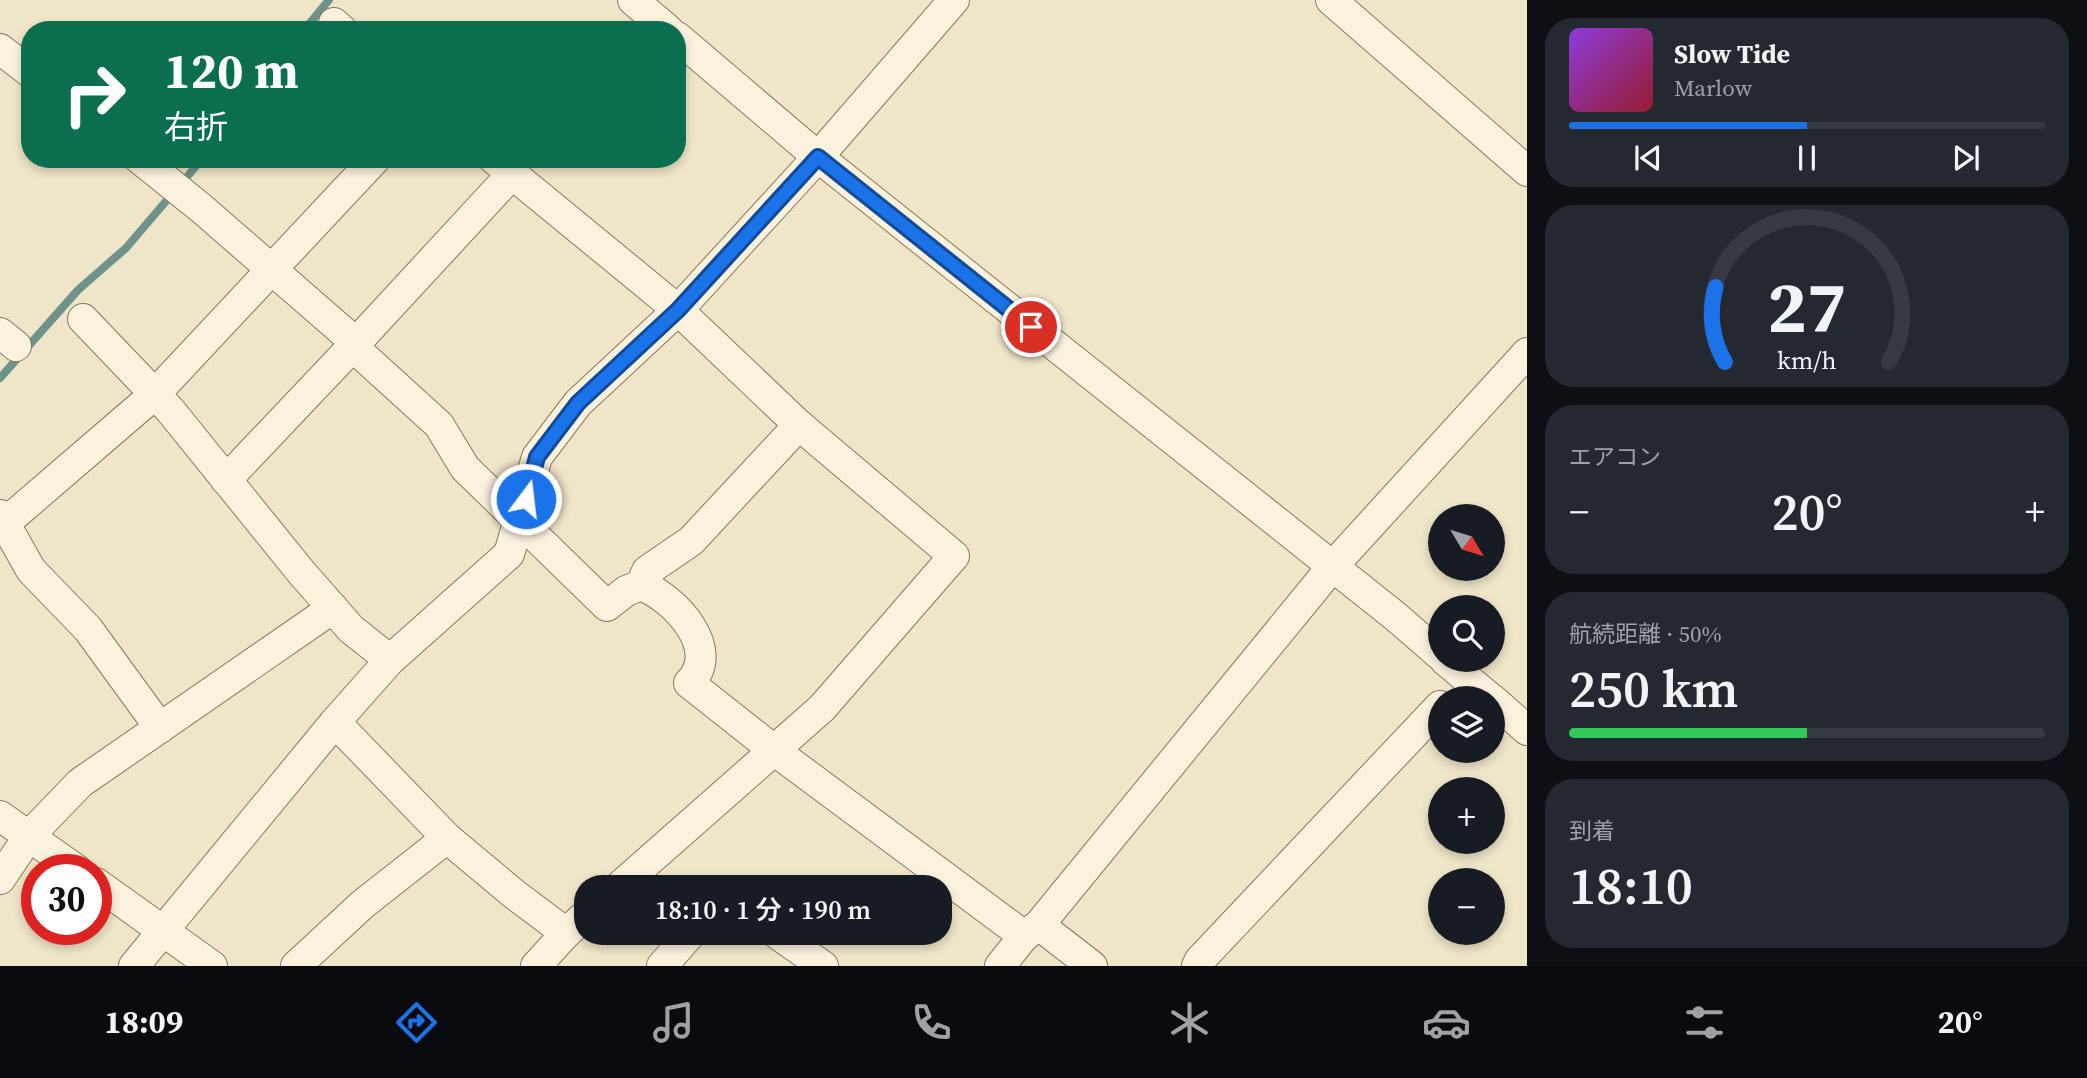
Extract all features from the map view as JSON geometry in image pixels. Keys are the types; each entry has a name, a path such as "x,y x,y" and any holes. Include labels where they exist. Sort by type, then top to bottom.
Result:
{"street":[{"path":"633,0 658,21"},
{"path":"134,966 335,722 390,660 509,554 537,457 578,403 678,310 818,157 954,0"},
{"path":"1331,0 1527,171"},
{"path":"686,45 818,157 1428,645"},
{"path":"0,48 21,65"},
{"path":"151,168 347,335 362,355 439,425 465,468 607,606 626,591 642,585 654,590 670,603 688,624 701,648 698,674 689,683 775,751 1031,931 1092,966"},
{"path":"160,728 88,629 31,570 3,519 155,394 367,168"},
{"path":"226,480 354,345 502,168"},
{"path":"504,168 678,310 799,425 954,556 822,708 633,875"},
{"path":"83,319 155,394 351,629 390,660"},
{"path":"1000,966 1332,568 1527,354"},
{"path":"642,585 646,571 691,541 799,425"},
{"path":"0,879 29,836 80,783 333,608"},
{"path":"1505,711 1527,730"},
{"path":"1197,966 1428,719"},
{"path":"335,722 447,838 514,894 574,923"},
{"path":"0,816 54,854"},
{"path":"296,966 363,904 447,838"},
{"path":"112,894 212,966"},
{"path":"536,966 574,926"},
{"path":"663,966 681,945"},
{"path":"793,945 823,966"}],"waterway":[{"path":"312,21 329,0"},
{"path":"181,184 194,168"},
{"path":"0,378 78,290 126,248 173,193"}],"route":[{"path":"526,499 537,457 578,403 678,310 818,157 1031,327"}]}
